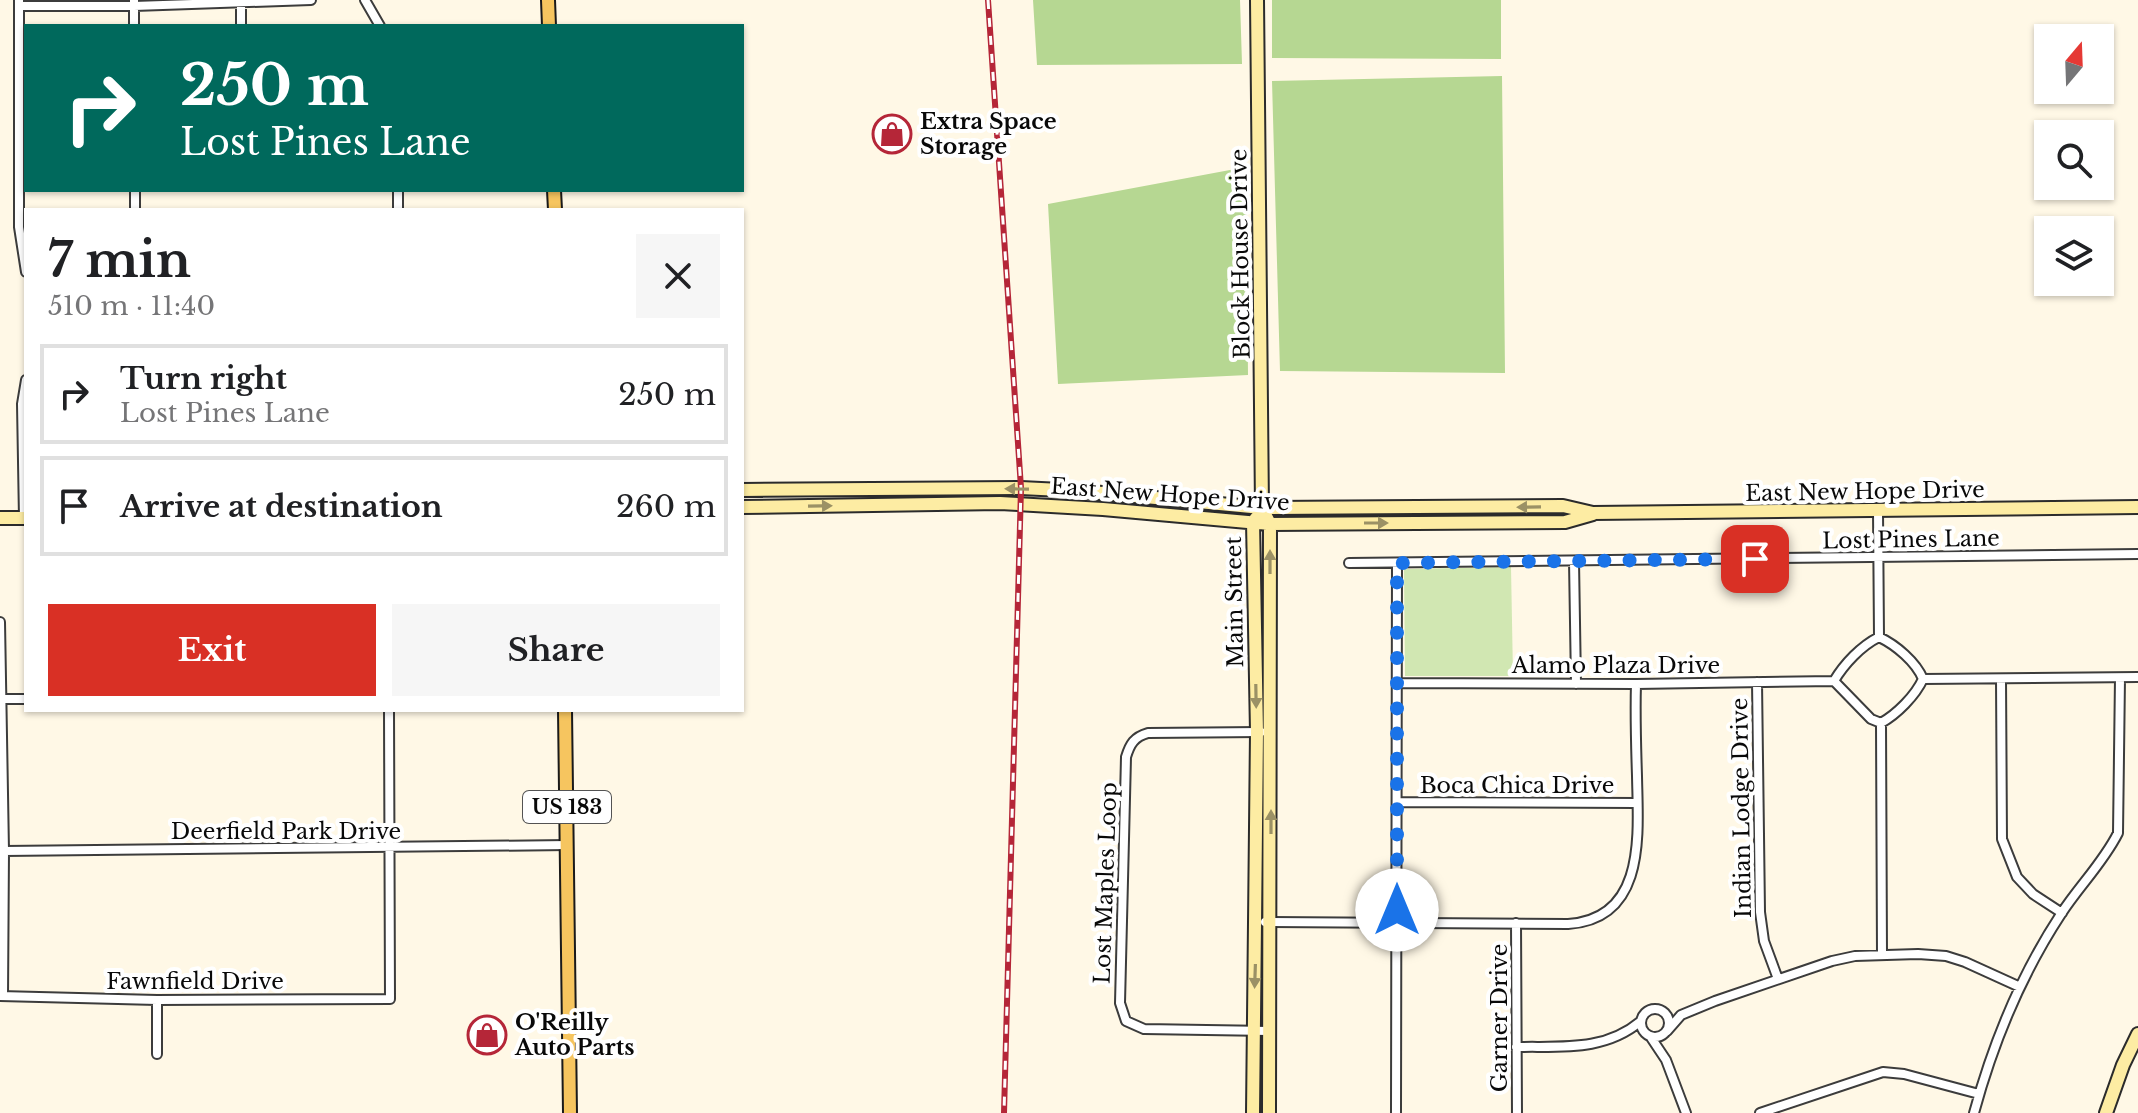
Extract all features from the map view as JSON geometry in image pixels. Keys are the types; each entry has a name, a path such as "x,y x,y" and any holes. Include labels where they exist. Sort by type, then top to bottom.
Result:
{"main road":[{"path":"548,0 549,24"},
{"name":"Block House Drive","path":"1257,0 1262,508"},
{"name":"East New Hope Drive","path":"744,490 1021,488 1262,508 1563,506 1593,513 2138,507"},
{"name":"East New Hope Drive","path":"744,507 1021,504 1270,524 1565,522 1593,513"},
{"name":"Main Street","path":"1253,1113 1257,732 1253,522 1262,508"},
{"name":"Main Street","path":"1262,508 1270,524 1269,1113"},
{"path":"0,518 24,518"},
{"name":"US 183","path":"565,712 570,1113"},
{"path":"2106,1113 2138,1034"}],"street":[{"path":"24,259 19,227 19,3 311,0"},
{"path":"365,0 379,24"},
{"path":"241,1 241,24"},
{"path":"134,3 134,24"},
{"path":"24,392 24,480"},
{"path":"1878,511 1879,637"},
{"name":"Lost Pines Lane","path":"1349,563 2138,554"},
{"path":"1574,561 1576,684"},
{"path":"1396,1113 1397,563"},
{"path":"0,622 4,851 1,996"},
{"path":"1879,637 1919,669 1923,679 1919,689 1881,723"},
{"path":"1879,637 1868,642 1834,681 1871,719 1881,723"},
{"path":"1923,679 2138,677"},
{"path":"1974,1113 2000,1032 2020,987 2062,913 2109,851 2118,833 2120,678"},
{"path":"2001,679 2002,839 2017,877 2033,894 2062,913"},
{"name":"Alamo Plaza Drive","path":"1399,683 1834,681"},
{"name":"Indian Lodge Drive","path":"1757,682 1760,912 1764,941 1778,979"},
{"path":"1257,922 1575,924 1607,911 1619,899 1634,868 1636,684"},
{"path":"1,699 24,699"},
{"path":"389,712 390,848"},
{"path":"1881,723 1882,955"},
{"name":"Lost Maples Loop","path":"1269,1031 1144,1029 1126,1021 1120,1003 1126,757 1129,748 1134,740 1148,733 1271,733"},
{"name":"Boca Chica Drive","path":"1397,802 1637,803"},
{"name":"Deerfield Park Drive","path":"4,851 568,845"},
{"name":"Fawnfield Drive","path":"1,996 157,1000 390,999 390,848"},
{"name":"Garner Drive","path":"1516,923 1517,1113"},
{"path":"1626,1034 1657,1037 1681,1015 1778,979 1832,961 1882,955 1946,956 2020,987"},
{"path":"157,1000 157,1054"},
{"path":"1516,1047 1591,1046 1626,1034 1648,1011 1661,1010 1681,1015"},
{"path":"1661,1010 1669,1022 1666,1060"},
{"path":"1641,1021 1642,1029 1666,1060 1686,1113"},
{"path":"1760,1113 1883,1072 1904,1074 1979,1094"}],"green space":[{"path":"1033,0 1240,0 1242,64 1037,65"},
{"path":"1272,0 1501,0 1501,59 1272,58"},
{"path":"1502,76 1505,373 1280,371 1272,81"},
{"path":"1246,167 1248,375 1058,384 1048,204"},
{"path":"1511,567 1513,676 1405,676 1404,569"}],"railway":[{"path":"988,0 1021,488 1004,1113"}],"place":[{"name":"Extra Space Storage","path":"892,134"},
{"name":"O'Reilly Auto Parts","path":"487,1035"}],"route":[{"path":"1397,910 1397,563 1755,559"}]}
